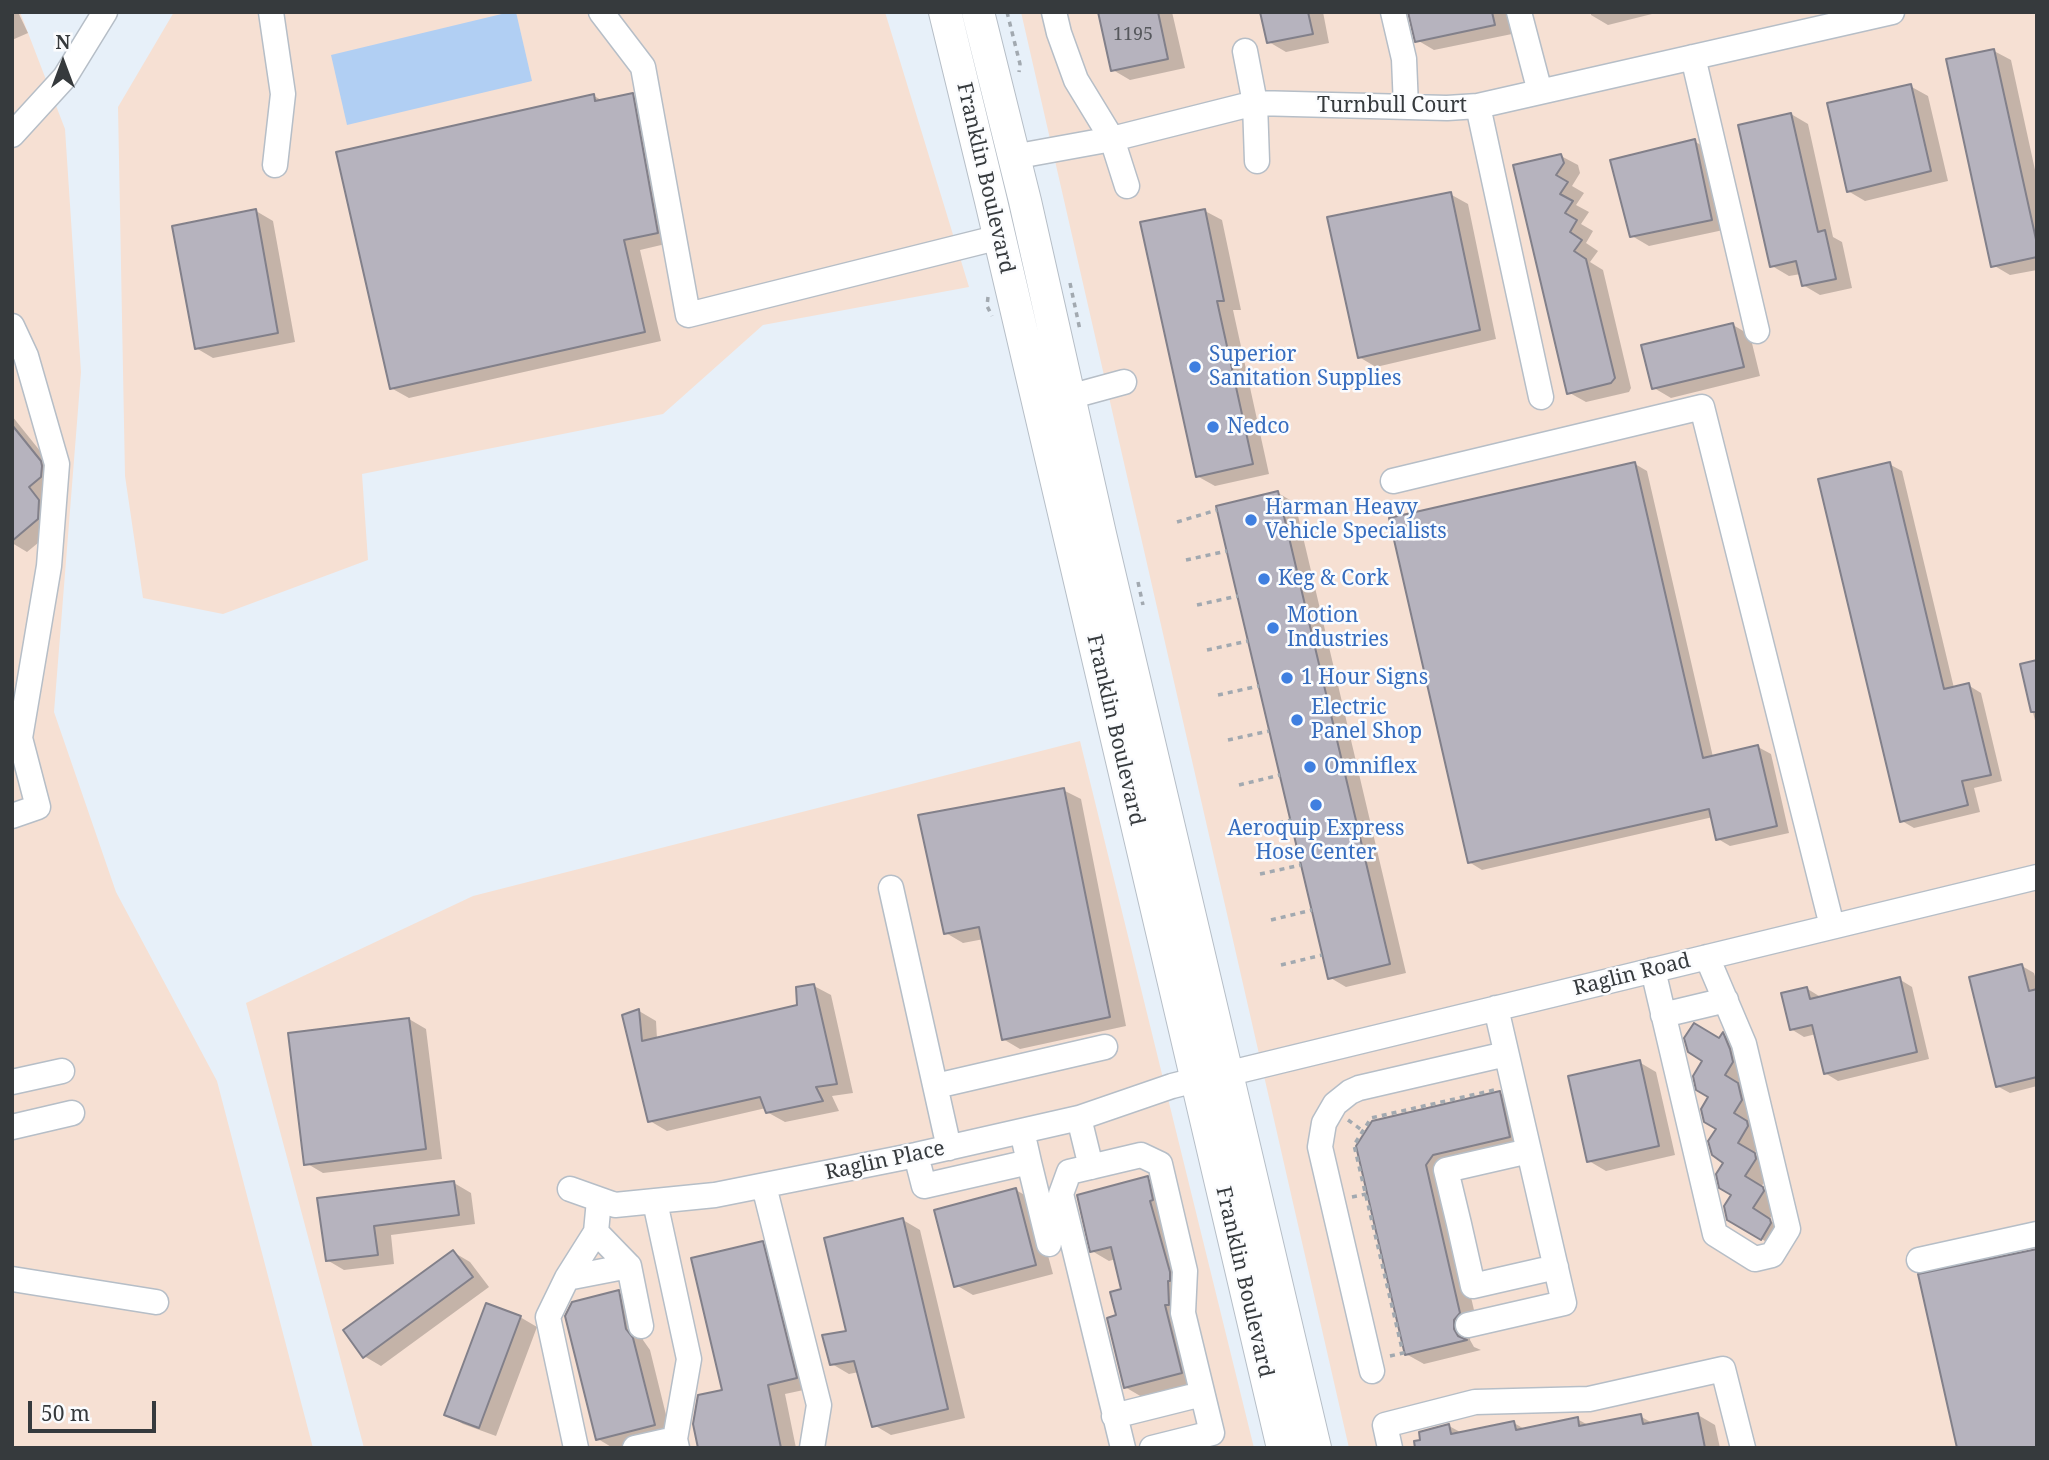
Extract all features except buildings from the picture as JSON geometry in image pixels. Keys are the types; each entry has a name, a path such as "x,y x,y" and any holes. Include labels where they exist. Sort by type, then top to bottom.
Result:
{"main road":[{"name":"Franklin Boulevard","path":"946,12 1211,1077 1315,1448"},
{"name":"Franklin Boulevard","path":"978,12 1025,201 1069,397 1211,1077 1283,1448"}],"street":[{"path":"12,135 65,77 105,12"},
{"path":"271,12 283,94 275,165"},
{"path":"601,12 643,67 688,315 1000,237"},
{"path":"1054,12 1076,80 1112,139 1127,187"},
{"path":"1393,12 1404,59 1406,107"},
{"path":"1519,12 1540,92"},
{"name":"Turnbull Court","path":"1013,157 1112,139 1255,103 1478,106 1892,12"},
{"path":"1245,51 1255,103 1258,161"},
{"path":"1693,57 1757,331"},
{"path":"1478,106 1541,397"},
{"path":"12,326 26,356 57,464 49,566 16,731 37,807 12,816"},
{"path":"1069,397 1124,382"},
{"path":"1393,481 1702,407 1832,926"},
{"name":"Raglin Road","path":"1211,1077 2037,877"},
{"path":"891,888 949,1148"},
{"path":"1653,970 1715,1234 1755,1259 1772,1255 1788,1229 1744,1044 1707,957"},
{"path":"1663,1015 1726,1000"},
{"path":"1468,1325 1564,1303 1496,1008"},
{"path":"936,1086 1105,1047"},
{"path":"1376,1365 1320,1147 1324,1123 1335,1104 1359,1088 1506,1054"},
{"path":"12,1082 62,1071"},
{"name":"Raglin Place","path":"570,1189 615,1205 715,1195 916,1155 1079,1118 1172,1086 1211,1077"},
{"path":"12,1127 72,1113"},
{"path":"1079,1118 1091,1167"},
{"path":"1022,1131 1049,1244"},
{"path":"1529,1151 1446,1170 1461,1237 1473,1286 1556,1267"},
{"path":"1123,1448 1061,1194 1069,1172 1141,1154 1160,1164 1185,1271 1183,1313 1212,1433 1152,1448"},
{"path":"916,1155 924,1186 1029,1162"},
{"path":"764,1186 819,1405 812,1448"},
{"path":"576,1448 548,1317 567,1278 596,1232 599,1200"},
{"path":"635,1448 676,1443 690,1359 655,1202"},
{"path":"596,1232 629,1266 641,1326"},
{"path":"1919,1259 2037,1234"},
{"path":"567,1278 629,1266"},
{"path":"12,1279 156,1302"},
{"path":"1390,1448 1385,1425 1475,1402 1589,1399 1723,1369 1743,1448"},
{"path":"1114,1416 1202,1394"}],"path":[{"path":"1177,523 1217,510"},
{"path":"1186,560 1227,551"},
{"path":"1196,606 1238,596"},
{"path":"1207,650 1248,640"},
{"path":"1218,695 1259,686"},
{"path":"1228,740 1269,731"},
{"path":"1239,785 1280,775"},
{"path":"1249,829 1290,820"},
{"path":"1260,874 1301,865"},
{"path":"1270,919 1312,910"},
{"path":"1281,965 1322,956"},
{"path":"1376,1365 1403,1353 1374,1241 1354,1145 1371,1118 1499,1089"},
{"path":"1351,1124 1363,1131"},
{"path":"1356,1196 1366,1194"}],"shaded area":[{"path":"12,12 20,12 65,129 81,372 54,712 116,892 217,1081 313,1448 12,1448"},
{"path":"174,12 885,12 969,287 763,325 663,414 362,474 368,560 223,614 143,598 125,476 118,107"},
{"path":"1021,12 2037,12 2037,1448 1349,1448"},
{"path":"1080,741 1254,1448 364,1448 246,1003 473,896"}],"water":[{"path":"516,12 532,81 347,125 331,55"}],"place":[{"name":"Superior Sanitation Supplies","path":"1195,367"},
{"name":"Nedco","path":"1213,427"},
{"name":"Harman Heavy Vehicle Specialists","path":"1251,520"},
{"name":"Keg & Cork","path":"1264,579"},
{"name":"Motion Industries","path":"1273,628"},
{"name":"1 Hour Signs","path":"1287,678"},
{"name":"Electric Panel Shop","path":"1297,720"},
{"name":"Omniflex","path":"1310,767"},
{"name":"Aeroquip Express Hose Center","path":"1316,805"}]}
